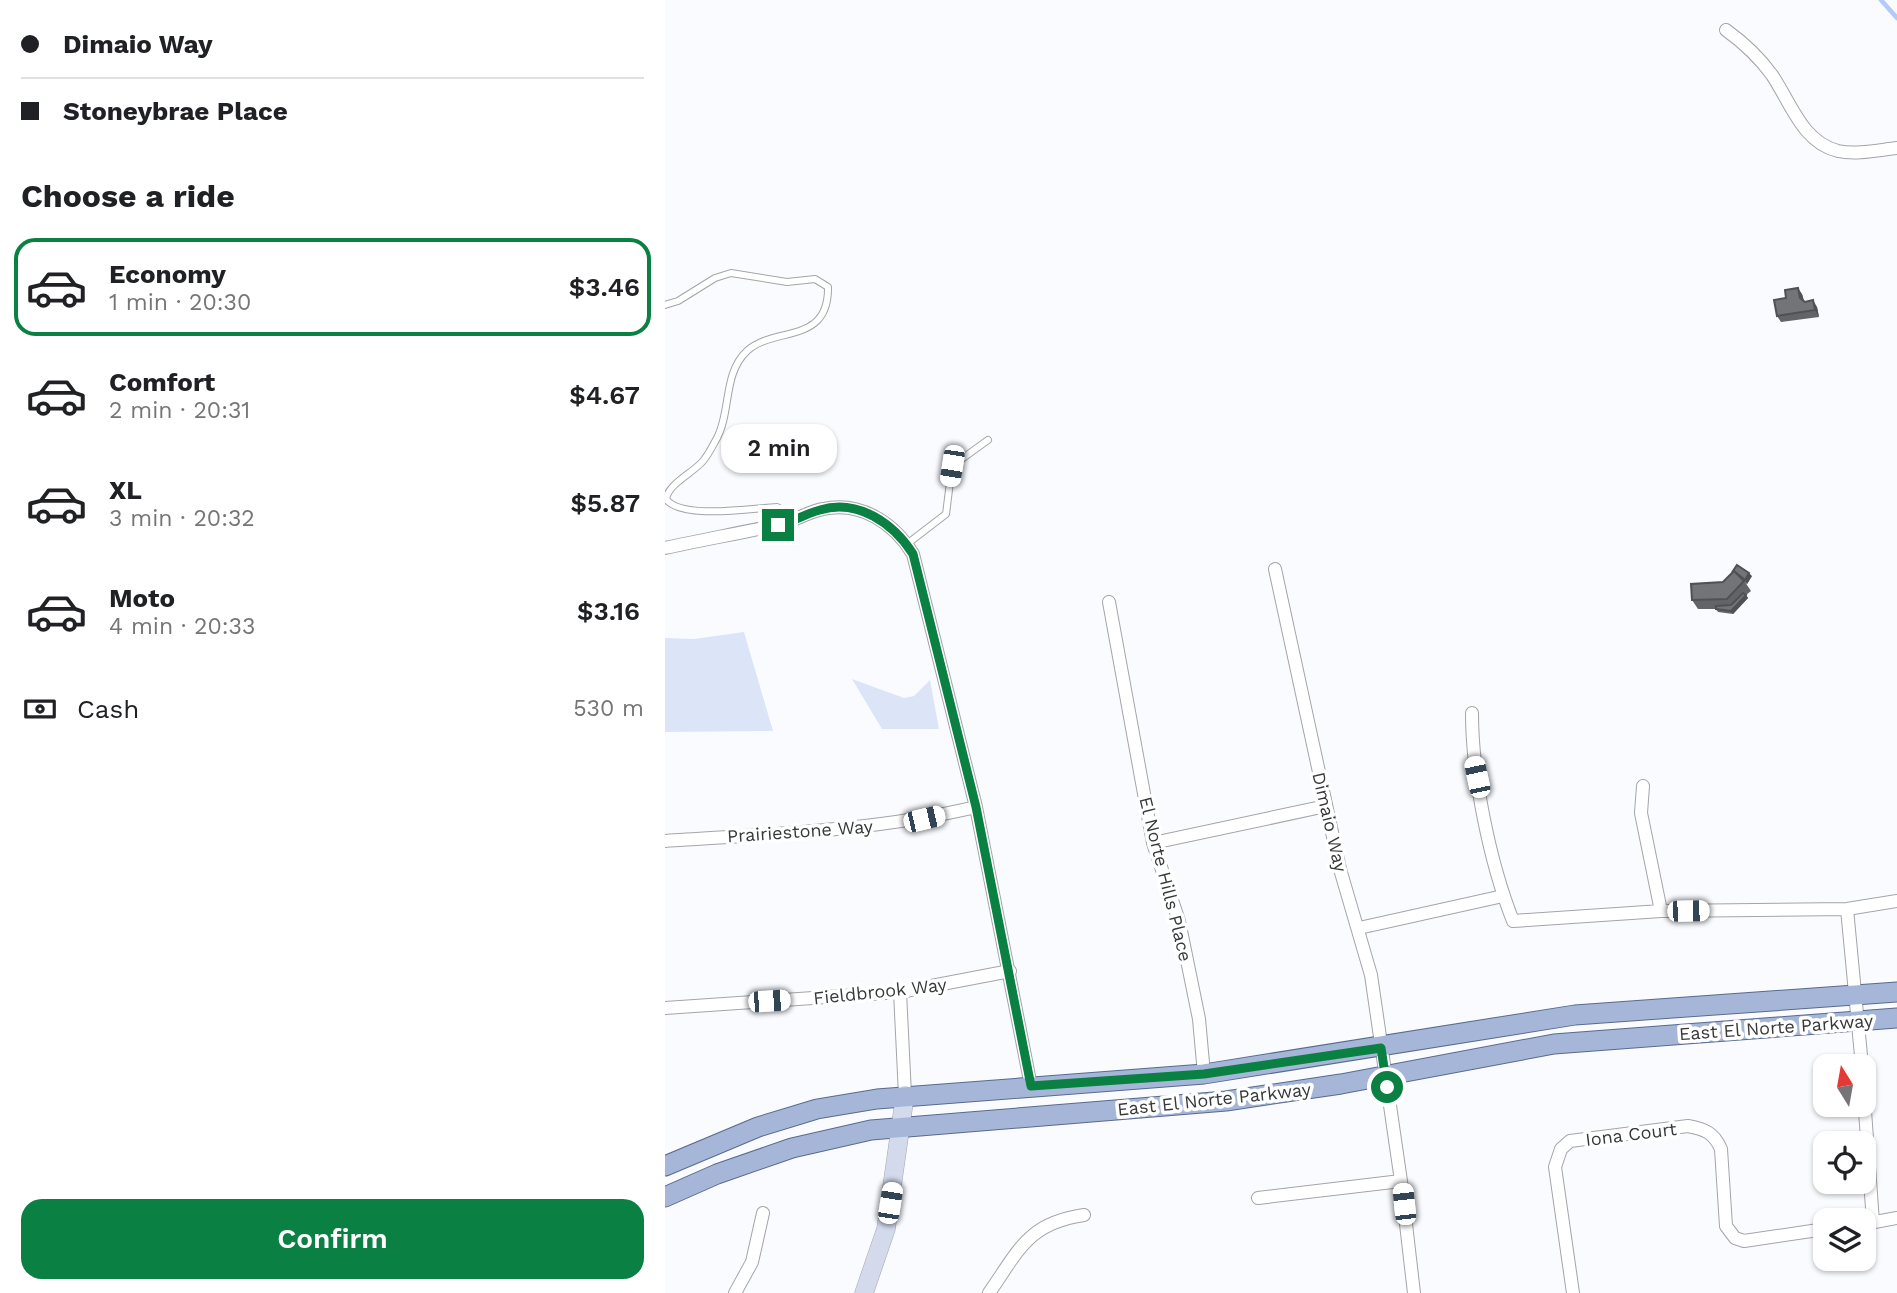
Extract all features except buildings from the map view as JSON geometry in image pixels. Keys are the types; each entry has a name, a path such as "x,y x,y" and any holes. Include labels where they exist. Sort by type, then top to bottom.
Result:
{"main road":[{"name":"East El Norte Parkway","path":"665,1166 758,1126 817,1109 905,1095 1204,1074 1381,1048 1575,1015 1897,992"},
{"name":"East El Norte Parkway","path":"665,1198 717,1174 792,1148 852,1133 1226,1101 1554,1044 1897,1018"},
{"path":"864,1293 886,1229 905,1095"}],"street":[{"path":"1726,30 1757,57 1805,130 1820,144 1840,151 1897,148"},
{"path":"665,548 789,522 823,509 857,509 871,514 891,527 907,544 913,554 976,807 1031,1086"},
{"name":"Dimaio Way","path":"1275,569 1340,869 1371,975 1401,1181 1414,1293"},
{"name":"El Norte Hills Place","path":"1109,601 1153,843 1179,921 1199,1019 1204,1074"},
{"path":"1472,713 1472,753 1503,896 1513,921 1661,911 1847,909 1897,901"},
{"path":"1643,786 1641,813 1661,911"},
{"path":"1153,843 1326,806"},
{"name":"Prairiestone Way","path":"665,841 865,827 924,819 976,807"},
{"path":"1359,928 1503,896"},
{"path":"1847,909 1860,1054"},
{"name":"Fieldbrook Way","path":"665,1008 899,992 1010,971"},
{"path":"899,992 905,1095"},
{"path":"1865,1117 1868,1208"},
{"name":"Iona Court","path":"1573,1293 1555,1167 1561,1149 1570,1141 1688,1126 1703,1129 1716,1138 1721,1149 1725,1226 1735,1238 1745,1241 1813,1231"},
{"path":"1258,1198 1401,1181"},
{"path":"735,1293 752,1262 763,1213"},
{"path":"989,1293 1024,1242 1043,1226 1058,1219 1084,1215"},
{"path":"1876,1222 1897,1218"}],"lane":[{"path":"665,305 678,301 715,278 731,273 787,282 815,279 828,287 824,307 811,327 757,344 744,354 731,381 720,434 705,459 673,488 666,499 671,505 696,510 777,507 783,510 789,522"},
{"path":"907,544 946,514 952,466 988,440"}],"shaded area":[{"path":"744,632 773,731 665,732 665,638 694,639"},
{"path":"852,679 904,698 914,696 930,680 939,729 882,729"}],"waterway":[{"path":"1881,0 1897,18"}],"route":[{"path":"778,525 823,509 857,509 871,514 901,534 913,554 976,807 1031,1086 1204,1074 1381,1048 1387,1087"}]}
